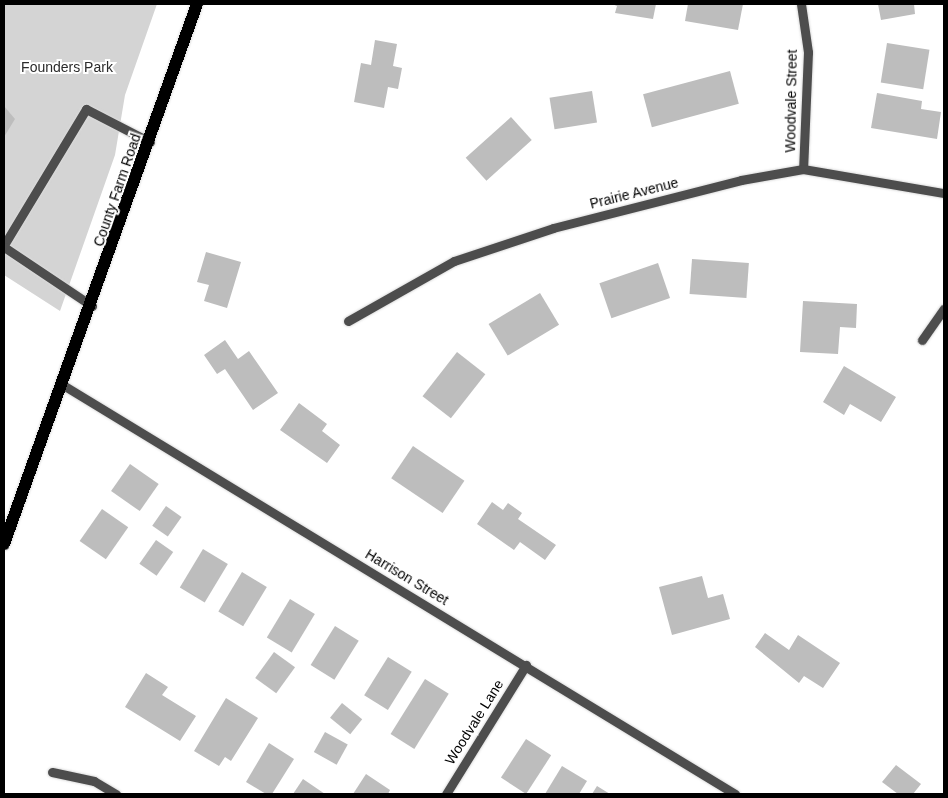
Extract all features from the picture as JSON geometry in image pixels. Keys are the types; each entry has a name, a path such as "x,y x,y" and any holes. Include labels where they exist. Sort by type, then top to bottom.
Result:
{"main road":[{"name":"County Farm Road","path":"4,544 92,306 197,4"}],"street":[{"name":"Woodvale Street","path":"801,4 808,52 803,169"},
{"path":"92,306 4,246 86,109 150,142"},
{"name":"Prairie Avenue","path":"348,321 454,261 553,228 741,180 803,169 944,193"},
{"path":"922,340 944,309"},
{"name":"Harrison Street","path":"63,385 526,665 735,794"},
{"name":"Woodvale Lane","path":"446,794 526,665"},
{"path":"52,772 94,781 116,794"}],"green space":[{"name":"Founders Park","path":"4,4 157,4 125,95 115,155 60,311 4,275"}],"building":[{"path":"612,4 656,4 653,19 615,13 617,6"},
{"path":"688,4 743,4 738,30 685,21"},
{"path":"878,4 914,4 915,14 881,20"},
{"path":"375,40 397,44 393,66 402,68 398,89 388,87 384,108 354,102 361,63 371,65"},
{"path":"887,43 929,50 923,89 881,83"},
{"path":"730,71 739,104 652,127 643,94"},
{"path":"592,91 597,123 555,129 550,98"},
{"path":"877,93 922,101 921,109 941,112 937,139 871,128"},
{"path":"4,106 15,119 4,137"},
{"path":"511,117 532,140 486,181 466,158"},
{"path":"206,252 241,262 227,308 204,301 209,285 197,282"},
{"path":"692,259 749,263 746,298 690,294"},
{"path":"658,263 670,298 611,318 599,283"},
{"path":"540,293 559,325 508,356 489,324"},
{"path":"803,301 857,304 856,328 840,327 838,354 800,352"},
{"path":"225,340 238,359 249,351 278,393 253,410 225,369 217,374 204,355"},
{"path":"457,352 485,374 451,418 423,396"},
{"path":"844,366 896,397 881,422 850,404 844,415 823,402"},
{"path":"299,403 327,424 322,431 340,445 327,463 280,430"},
{"path":"413,446 464,481 443,513 391,478"},
{"path":"130,464 159,484 140,511 111,491"},
{"path":"492,502 503,510 508,503 522,513 518,519 556,545 545,560 520,542 514,550 477,524"},
{"path":"166,506 182,517 168,537 152,526"},
{"path":"102,509 128,527 106,559 80,541"},
{"path":"156,540 173,552 157,576 139,564"},
{"path":"203,549 228,564 205,603 180,588"},
{"path":"242,572 267,587 243,626 218,611"},
{"path":"702,576 708,598 723,594 730,619 672,635 659,587"},
{"path":"290,599 315,614 292,653 267,638"},
{"path":"335,626 359,641 334,680 311,665"},
{"path":"765,633 789,650 798,635 840,663 823,688 804,676 799,683 755,647"},
{"path":"274,652 295,667 276,693 255,678"},
{"path":"388,657 412,672 388,710 364,695"},
{"path":"146,673 168,687 162,695 196,716 180,741 125,707"},
{"path":"425,679 449,694 414,749 391,734"},
{"path":"226,698 258,718 231,761 225,757 219,766 194,751"},
{"path":"342,703 362,719 350,734 330,718"},
{"path":"325,732 348,745 337,765 314,752"},
{"path":"526,739 551,755 526,794 501,778"},
{"path":"269,743 294,759 272,794 266,794 246,782"},
{"path":"896,765 921,784 913,794 898,794 882,782"},
{"path":"562,766 587,781 579,794 545,794"},
{"path":"366,774 390,790 388,794 353,794"},
{"path":"303,779 325,794 293,794"},
{"path":"597,786 610,794 592,794"}]}
